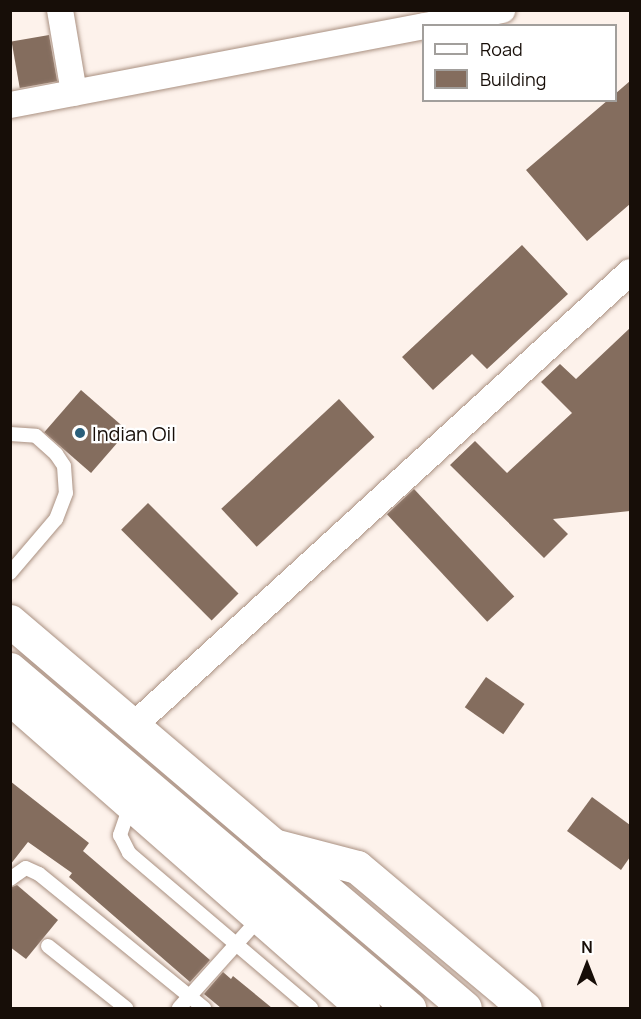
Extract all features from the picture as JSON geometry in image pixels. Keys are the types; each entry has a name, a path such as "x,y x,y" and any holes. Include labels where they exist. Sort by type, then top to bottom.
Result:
{"main road":[{"path":"10,621 465,1008"},
{"path":"10,669 409,1008"},
{"path":"10,698 130,806 248,932 363,1008"},
{"path":"273,845 357,867 525,1008"}],"street":[{"path":"60,10 74,93"},
{"path":"434,24 502,10"},
{"path":"10,105 422,26"},
{"path":"134,726 630,272"}],"lane":[{"path":"10,434 36,436 56,454 64,466 66,493 56,519 10,573"},
{"path":"10,879 26,868 39,874 204,1008"},
{"path":"179,1008 248,932 311,1008"},
{"path":"48,946 126,1008"}],"building":[{"path":"49,35 57,81 20,88 12,42"},
{"path":"630,81 630,204 587,241 526,170 606,102 617,102 617,92"},
{"path":"522,245 568,294 487,369 472,354 433,390 402,357"},
{"path":"630,328 630,511 553,519 568,534 544,558 450,465 475,441 507,473 572,413 541,382 560,364 576,379"},
{"path":"81,390 128,431 91,473 44,432"},
{"path":"339,399 374,437 257,547 221,509"},
{"path":"414,489 514,597 487,622 387,514"},
{"path":"148,503 239,594 212,620 121,530"},
{"path":"486,677 525,704 503,734 465,707"},
{"path":"10,781 89,843 83,851 210,960 190,982 69,877 72,873 28,842 10,865"},
{"path":"592,797 630,825 630,857 621,870 567,831"},
{"path":"17,885 58,920 26,959 10,947 10,888"},
{"path":"223,972 231,979 233,976 272,1008 221,1008 204,994"}],"place":[{"name":"Indian Oil","path":"80,433"}]}
